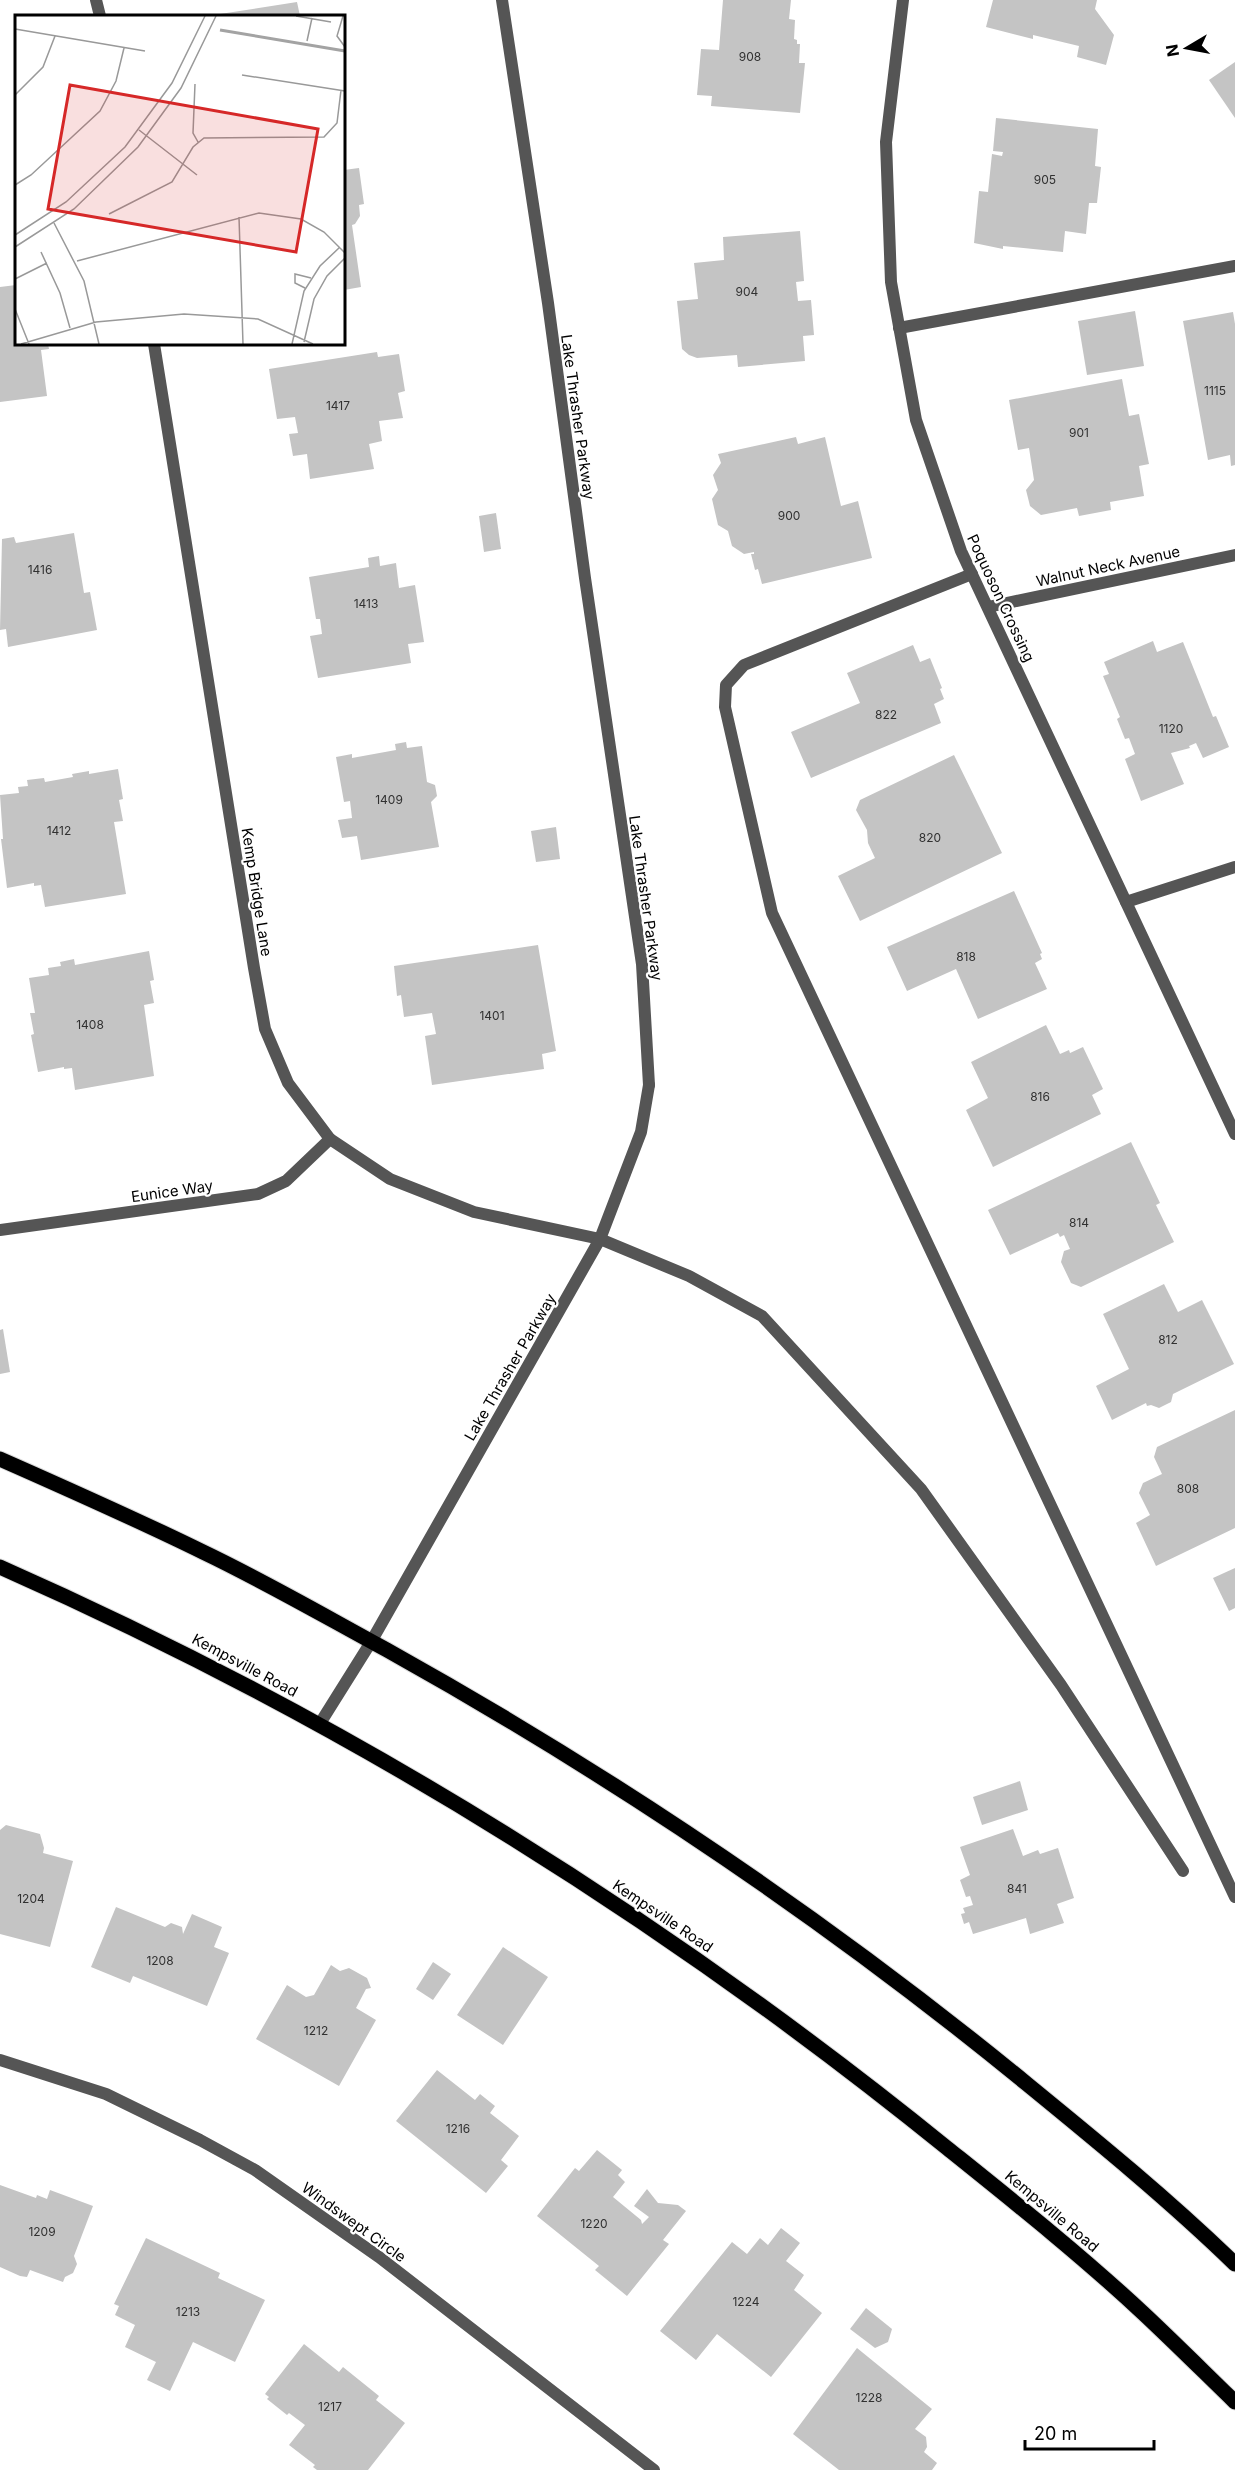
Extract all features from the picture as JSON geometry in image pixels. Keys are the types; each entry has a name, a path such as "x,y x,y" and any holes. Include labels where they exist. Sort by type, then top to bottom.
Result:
{"main road":[{"path":"0,1460 206,1553 371,1642 488,1707 687,1831 821,1924 948,2019 1195,2226 1235,2264"},
{"name":"Kempsville Road","path":"0,1567 95,1609 241,1682 319,1725 511,1837 646,1925 778,2016 1026,2211 1141,2311 1235,2402"}],"street":[{"path":"96,0 100,15"},
{"name":"Lake Thrasher Parkway","path":"319,1725 371,1642 600,1239 641,1132 649,1085 642,964 502,0"},
{"name":"Poquoson Crossing","path":"903,0 886,142 891,282 916,420 961,551 1235,1134"},
{"path":"900,328 1235,266"},
{"name":"Kemp Bridge Lane","path":"154,345 265,1029 288,1083 330,1139 390,1179 474,1212 600,1239 689,1276 762,1316 913,1480 1061,1685 1183,1871"},
{"name":"Walnut Neck Avenue","path":"988,607 1235,555"},
{"path":"972,574 744,665 726,685 725,707 772,913 1235,1897"},
{"path":"1126,903 1235,867"},
{"name":"Eunice Way","path":"0,1230 258,1194 286,1181 330,1139"},
{"name":"Windswept Circle","path":"0,2060 106,2094 255,2170 379,2257 654,2470"}],"building":[{"path":"723,0 791,0 789,19 795,20 794,39 797,40 797,44 800,44 799,63 805,63 800,113 711,106 712,96 697,95 701,49 719,50"},
{"path":"993,0 1097,0 1095,9 1114,35 1106,65 1077,57 1079,46 1033,35 1033,39 986,27"},
{"path":"297,2 300,15 220,15"},
{"path":"1235,62 1235,118 1209,80"},
{"path":"996,118 1098,129 1095,166 1101,167 1097,203 1089,203 1086,234 1065,231 1063,252 1003,246 1003,249 974,243 979,191 988,192 992,154 1002,156 1003,152 993,151"},
{"path":"359,168 364,204 359,205 360,216 352,225 361,287 345,290 345,170"},
{"path":"800,231 804,281 796,282 798,301 811,300 814,335 803,336 805,361 738,367 737,355 697,358 682,349 677,301 698,299 694,263 724,260 723,237"},
{"path":"15,285 15,345 48,345 49,349 41,350 47,396 0,402 0,287"},
{"path":"1135,311 1144,366 1087,375 1078,321"},
{"path":"1233,312 1235,324 1235,465 1231,466 1230,455 1208,460 1183,321"},
{"path":"377,352 378,357 399,354 405,391 398,393 403,418 379,421 382,441 369,444 374,469 310,479 307,454 293,456 289,434 298,433 295,417 277,419 269,369"},
{"path":"1122,379 1129,416 1139,414 1149,464 1139,466 1144,496 1110,502 1111,510 1079,516 1077,508 1041,515 1030,506 1026,490 1034,480 1029,448 1018,450 1009,400"},
{"path":"796,437 798,444 825,437 841,506 858,501 872,558 762,584 751,554 754,552 744,554 732,546 728,531 718,525 712,499 718,490 713,475 721,463 718,454"},
{"path":"496,513 501,549 484,552 479,516"},
{"path":"74,533 84,593 90,592 97,630 8,647 6,629 0,630 2,539 14,537 16,543"},
{"path":"379,556 380,566 396,563 399,588 415,585 424,642 408,644 411,663 318,678 310,636 322,634 320,619 316,619 309,577 369,567 368,558"},
{"path":"1153,641 1157,652 1183,642 1213,717 1216,716 1229,747 1203,758 1196,743 1189,746 1190,748 1171,753 1184,784 1141,801 1125,759 1135,754 1129,738 1125,739 1117,719 1120,717 1103,676 1109,674 1104,662"},
{"path":"913,645 920,662 930,658 942,688 940,689 944,699 934,704 941,723 811,778 791,732 860,703 847,673"},
{"path":"406,742 407,748 422,746 427,782 435,785 437,796 431,802 439,847 361,860 357,836 342,838 338,820 352,818 350,801 344,802 336,757 352,754 352,758 396,750 395,744"},
{"path":"954,755 1002,853 860,921 838,876 875,858 868,843 867,830 856,810 860,800"},
{"path":"118,769 123,799 119,800 123,821 114,822 126,894 45,907 41,885 34,886 34,883 7,888 1,839 3,839 0,795 19,793 18,787 28,786 27,780 44,778 45,782 73,777 72,774 89,771 89,774"},
{"path":"556,827 560,859 536,862 531,831"},
{"path":"1014,891 1042,953 1040,954 1042,959 1035,963 1047,989 978,1019 956,969 907,991 887,947"},
{"path":"538,945 556,1051 542,1054 544,1069 432,1085 425,1036 436,1034 432,1013 404,1017 401,995 397,996 394,966"},
{"path":"149,951 154,980 150,981 154,1003 144,1005 154,1076 75,1090 72,1068 64,1069 64,1067 38,1072 31,1035 34,1034 30,1013 35,1013 29,978 49,975 48,968 61,966 60,962 74,959 75,965"},
{"path":"1046,1025 1060,1054 1069,1050 1070,1053 1083,1047 1103,1089 1092,1095 1101,1114 993,1167 966,1110 988,1098 971,1062"},
{"path":"1131,1142 1160,1203 1156,1205 1174,1242 1081,1287 1071,1283 1061,1262 1064,1251 1070,1249 1064,1235 1060,1237 1058,1233 1010,1255 988,1210"},
{"path":"1164,1284 1178,1312 1202,1300 1234,1364 1173,1394 1171,1402 1159,1408 1147,1406 1146,1403 1112,1420 1096,1386 1129,1369 1103,1314"},
{"path":"3,1329 10,1372 0,1374 0,1330"},
{"path":"1235,1410 1235,1528 1156,1566 1136,1523 1150,1515 1139,1493 1143,1483 1162,1474 1154,1457 1157,1447"},
{"path":"1235,1568 1235,1608 1229,1611 1213,1578"},
{"path":"1020,1781 1028,1810 982,1825 973,1797"},
{"path":"6,1825 40,1834 43,1853 73,1861 50,1947 0,1934 0,1830"},
{"path":"1013,1829 1023,1856 1038,1850 1040,1854 1058,1848 1074,1898 1057,1904 1064,1923 1030,1934 1026,1918 973,1934 969,1922 964,1924 961,1914 965,1913 963,1908 973,1905 970,1896 966,1897 960,1880 970,1875 960,1847"},
{"path":"116,1907 165,1927 171,1923 182,1927 183,1934 192,1914 222,1927 214,1947 229,1953 207,2006 133,1976 130,1983 91,1967"},
{"path":"503,1947 548,1977 503,2045 457,2015"},
{"path":"433,1962 451,1974 433,2000 416,1989"},
{"path":"331,1965 340,1971 349,1968 367,1978 371,1988 366,1989 356,2008 376,2020 339,2086 256,2039 287,1985 306,1997 314,1995"},
{"path":"437,2070 475,2100 480,2094 495,2106 490,2113 519,2136 501,2160 508,2166 486,2193 396,2121"},
{"path":"597,2150 622,2170 618,2175 625,2182 613,2197 641,2220 642,2224 649,2217 634,2206 647,2189 658,2203 678,2205 686,2211 663,2240 669,2244 627,2296 595,2270 599,2266 537,2216 575,2168 579,2171"},
{"path":"0,2185 36,2198 37,2195 47,2199 50,2190 93,2206 74,2256 77,2264 73,2273 65,2277 63,2282 30,2270 27,2277 20,2276 0,2267"},
{"path":"781,2228 800,2243 786,2261 804,2275 794,2290 822,2313 771,2377 717,2334 696,2360 660,2331 732,2242 747,2254 760,2238 768,2245"},
{"path":"146,2238 220,2273 218,2278 265,2300 235,2362 193,2342 170,2391 147,2380 156,2362 125,2347 135,2325 115,2315 119,2306 114,2304"},
{"path":"866,2308 892,2329 888,2342 875,2348 850,2329"},
{"path":"304,2344 339,2372 343,2367 379,2396 376,2400 405,2423 368,2470 317,2470 313,2467 315,2465 289,2445 305,2425 289,2413 287,2415 267,2399 269,2397 265,2394"},
{"path":"857,2348 932,2409 915,2429 926,2437 927,2447 924,2452 937,2463 932,2470 839,2470 793,2434"}]}
